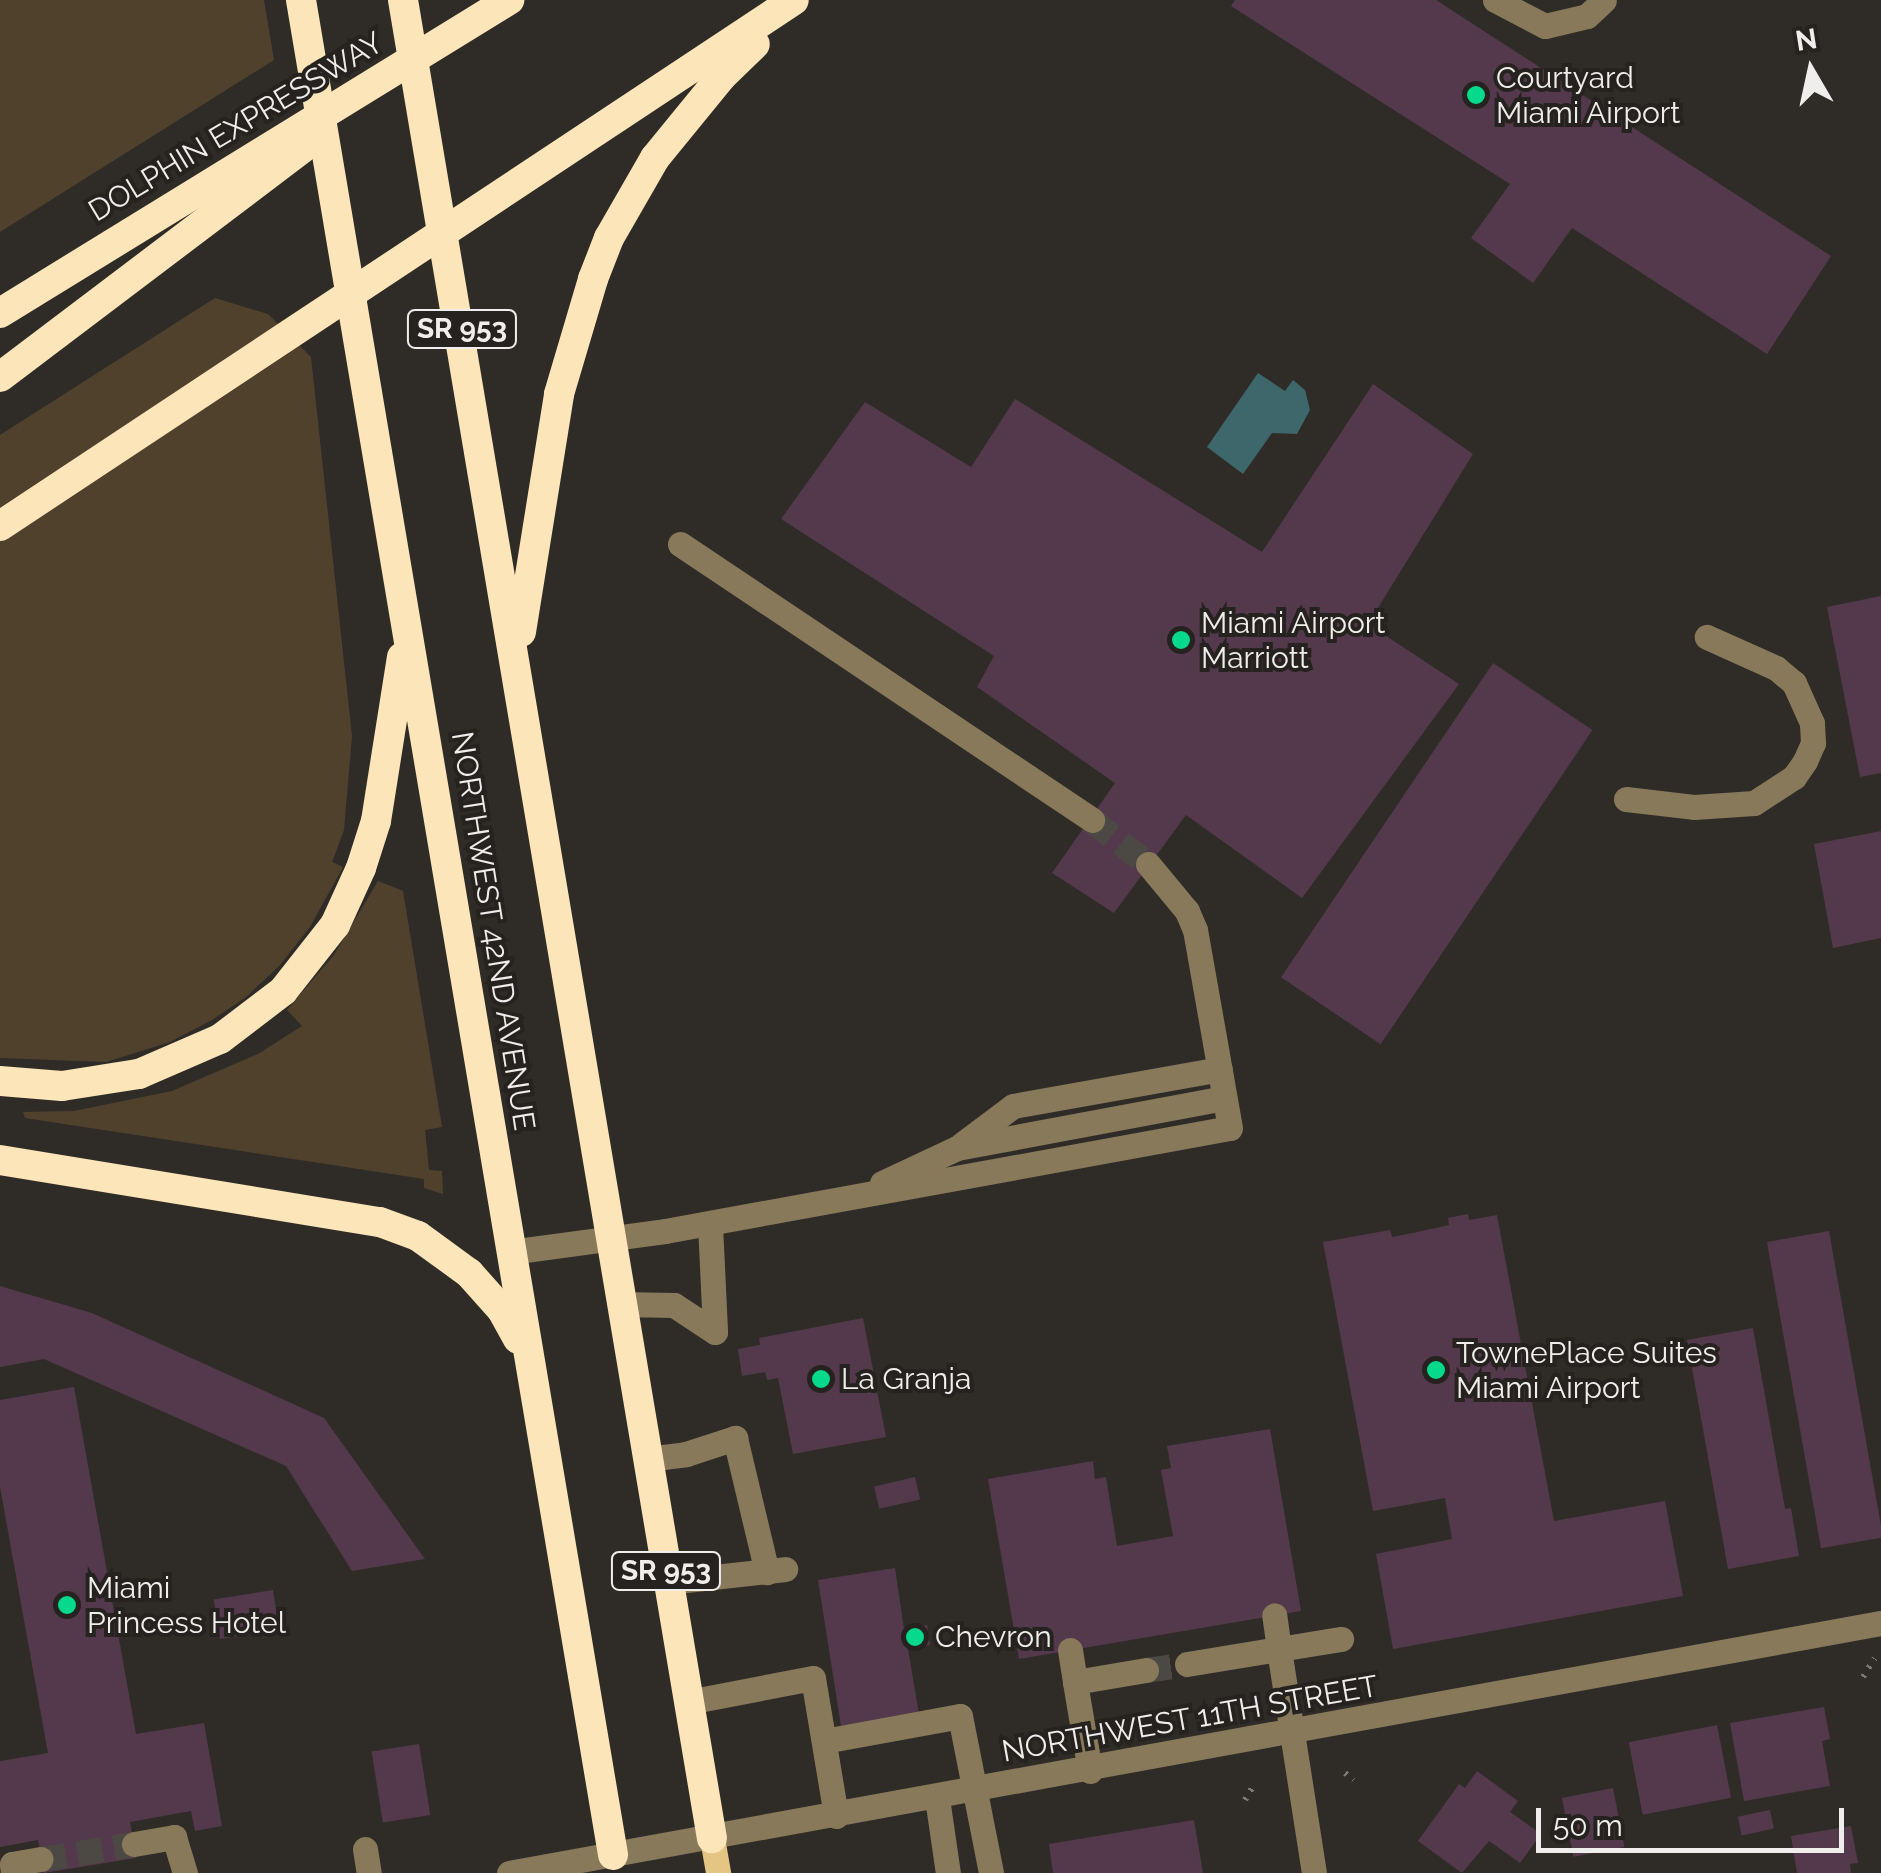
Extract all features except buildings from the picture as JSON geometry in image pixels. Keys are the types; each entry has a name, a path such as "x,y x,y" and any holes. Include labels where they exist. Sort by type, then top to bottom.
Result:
{"highway":[{"name":"NORTHWEST 42ND AVENUE","path":"301,0 614,1864"},
{"name":"SR 953","path":"403,0 517,660 608,1238 712,1838"},
{"path":"0,377 275,155 509,0"},
{"path":"0,526 794,0"},
{"path":"517,660 559,394 582,309 610,238 678,127 721,77 805,0"},
{"name":"DOLPHIN EXPRESSWAY","path":"0,314 275,155"},
{"path":"0,1081 36,1086 90,1083 166,1064 244,1023 304,968 341,915 376,822 407,630"},
{"path":"0,1160 334,1212 418,1236 454,1261 492,1296 511,1323 532,1372"}],"main road":[{"name":"SR 953","path":"712,1838 718,1873"}],"street":[{"path":"1494,0 1544,26 1586,16 1604,0"},
{"path":"680,544 1092,820"},
{"path":"1626,800 1694,806 1754,802 1794,777 1805,761 1813,743 1812,723 1794,683 1776,668 1707,637"},
{"path":"510,1252 710,1224 1230,1128 1195,930 1187,911 1148,864"},
{"path":"850,1198 956,1148 1014,1106 1220,1070"},
{"path":"956,1148 1224,1098"},
{"path":"620,1304 674,1305 716,1332 710,1224"},
{"path":"646,1459 686,1454 735,1438 776,1570 668,1582"},
{"path":"1274,1615 1314,1873"},
{"name":"NORTHWEST 11TH STREET","path":"509,1873 614,1864 712,1838 1881,1623"},
{"path":"1187,1664 1340,1639"},
{"path":"1070,1650 1090,1771"},
{"path":"1075,1682 1146,1670"},
{"path":"688,1702 813,1678 836,1816"},
{"path":"824,1741 960,1716 991,1873"},
{"path":"937,1798 948,1873"},
{"path":"134,1844 174,1837 185,1873"},
{"path":"14,1873 12,1864 41,1859"}],"path":[{"path":"1863,1677 1875,1658"},
{"path":"1345,1773 1353,1780"},
{"path":"1245,1800 1252,1788"}],"shaded area":[{"path":"0,0 264,0 274,60 0,232"},
{"path":"215,298 268,314 311,357 352,736 344,830 332,862 343,867 310,927 280,965 246,997 212,1020 170,1042 106,1062 0,1058 0,435"},
{"path":"378,881 403,891 442,1127 425,1130 429,1170 442,1171 443,1194 424,1188 424,1179 25,1118 23,1112 74,1111 172,1091 258,1054 302,1026 287,1010 334,955"}],"water":[{"path":"1258,373 1285,391 1293,380 1305,390 1310,410 1297,434 1272,433 1243,474 1207,447"}],"tunnel":[{"path":"1092,820 1148,864"},
{"path":"1146,1670 1187,1664"},
{"path":"41,1859 134,1844"}],"place":[{"name":"Courtyard Miami Airport","path":"1476,95"},
{"name":"Miami Airport Marriott","path":"1181,640"},
{"name":"TownePlace Suites Miami Airport","path":"1436,1370"},
{"name":"La Granja","path":"821,1379"},
{"name":"Miami Princess Hotel","path":"67,1605"},
{"name":"Chevron","path":"915,1637"}]}
